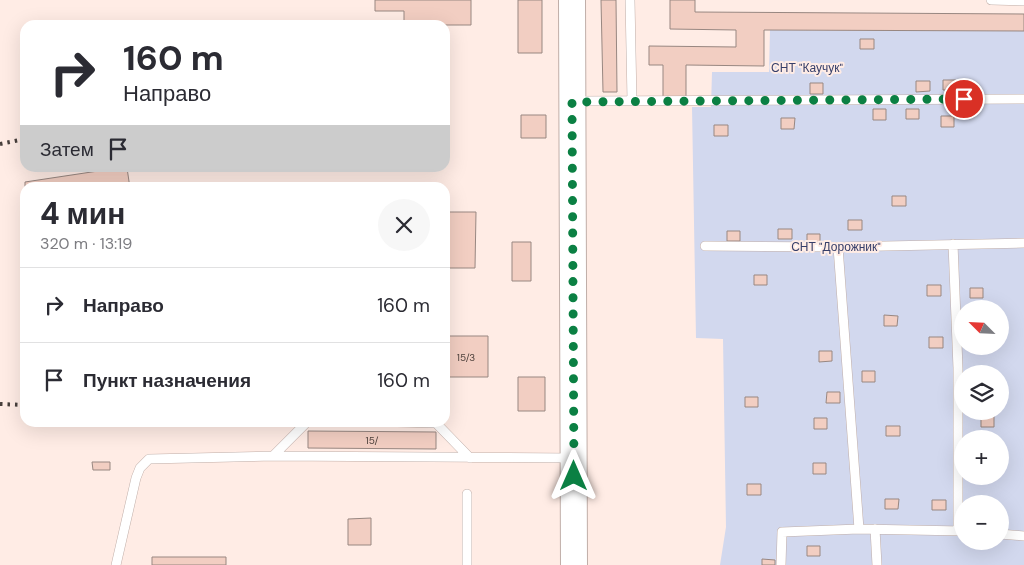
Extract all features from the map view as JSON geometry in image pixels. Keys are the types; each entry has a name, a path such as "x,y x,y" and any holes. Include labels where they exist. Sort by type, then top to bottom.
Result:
{"main road":[{"path":"572,0 574,565"}],"lane":[{"path":"630,0 632,101"},
{"path":"991,0 1024,1"},
{"path":"572,102 1024,99"},
{"path":"704,246 838,247 1024,243"},
{"path":"954,244 960,495"},
{"path":"838,247 859,529"},
{"path":"273,456 303,427"},
{"path":"440,427 470,458"},
{"path":"116,565 136,478 140,468 148,459 273,456 573,458"},
{"path":"467,565 468,494"},
{"path":"781,565 782,532 859,529 954,531"},
{"path":"875,529 877,565"},
{"path":"1009,535 1024,536"}],"green space":[{"name":"СНТ \"Дорожник\"","path":"770,30 1024,31 1024,565 720,565 726,527 723,339 696,338 692,107 711,107 712,72 769,72"}],"building":[{"path":"375,0 471,0 471,25 450,25 450,20 404,20 404,11 375,11"},
{"path":"518,0 542,0 542,53 518,53"},
{"path":"601,0 616,0 617,92 603,92"},
{"path":"670,0 695,0 695,12 1024,14 1024,31 764,30 764,66 686,65 686,99 663,98 663,65 649,65 649,46 736,47 736,30 670,29"},
{"path":"860,39 874,39 874,49 860,49"},
{"path":"943,80 956,80 956,90 943,90"},
{"path":"916,81 930,81 930,91 916,92"},
{"path":"810,83 823,83 823,94 810,94"},
{"path":"873,109 886,109 886,120 873,120"},
{"path":"906,109 919,109 919,119 906,119"},
{"path":"521,115 546,115 546,138 521,138"},
{"path":"941,116 954,116 954,127 941,127"},
{"path":"781,118 795,118 794,129 781,129"},
{"path":"714,125 728,125 728,136 714,136"},
{"path":"91,172 128,172 129,182 25,182"},
{"path":"892,196 906,196 906,206 892,206"},
{"path":"450,212 476,212 475,268 450,268"},
{"path":"848,220 862,220 862,230 848,230"},
{"path":"778,229 792,229 792,239 778,239"},
{"path":"727,231 740,231 740,241 727,241"},
{"path":"807,234 820,234 820,244 807,245"},
{"path":"512,242 531,242 531,281 512,281"},
{"path":"754,275 767,275 767,285 754,285"},
{"path":"927,285 941,285 941,296 927,296"},
{"path":"970,288 983,288 983,298 970,298"},
{"path":"884,315 898,316 897,326 884,326"},
{"path":"450,336 488,336 488,377 450,377"},
{"path":"929,337 943,337 943,348 929,348"},
{"path":"819,351 832,351 832,361 819,362"},
{"path":"862,371 875,371 875,382 862,382"},
{"path":"518,377 545,377 545,411 518,411"},
{"path":"827,392 840,392 840,403 826,403"},
{"path":"745,397 758,397 758,407 745,407"},
{"path":"814,418 827,418 827,429 814,429"},
{"path":"981,420 994,420 994,427 981,427"},
{"path":"886,426 900,426 900,436 886,436"},
{"path":"308,431 436,432 436,449 308,448"},
{"path":"92,462 110,462 110,470 93,470"},
{"path":"813,463 826,463 826,474 813,474"},
{"path":"747,484 761,484 761,495 747,495"},
{"path":"885,499 899,499 898,509 885,509"},
{"path":"932,500 946,500 946,510 932,510"},
{"path":"371,518 371,545 348,545 348,519"},
{"path":"807,546 820,546 820,556 807,556"},
{"path":"152,557 226,557 226,565 152,565"},
{"path":"762,559 775,560 775,565 762,565"}],"railway":[{"path":"0,144 20,140"},
{"path":"0,404 20,405"}],"route":[{"path":"574,476 572,102 964,99"}],"park label":[{"name":"СНТ \"Каучук\"","path":"807,68"}]}
